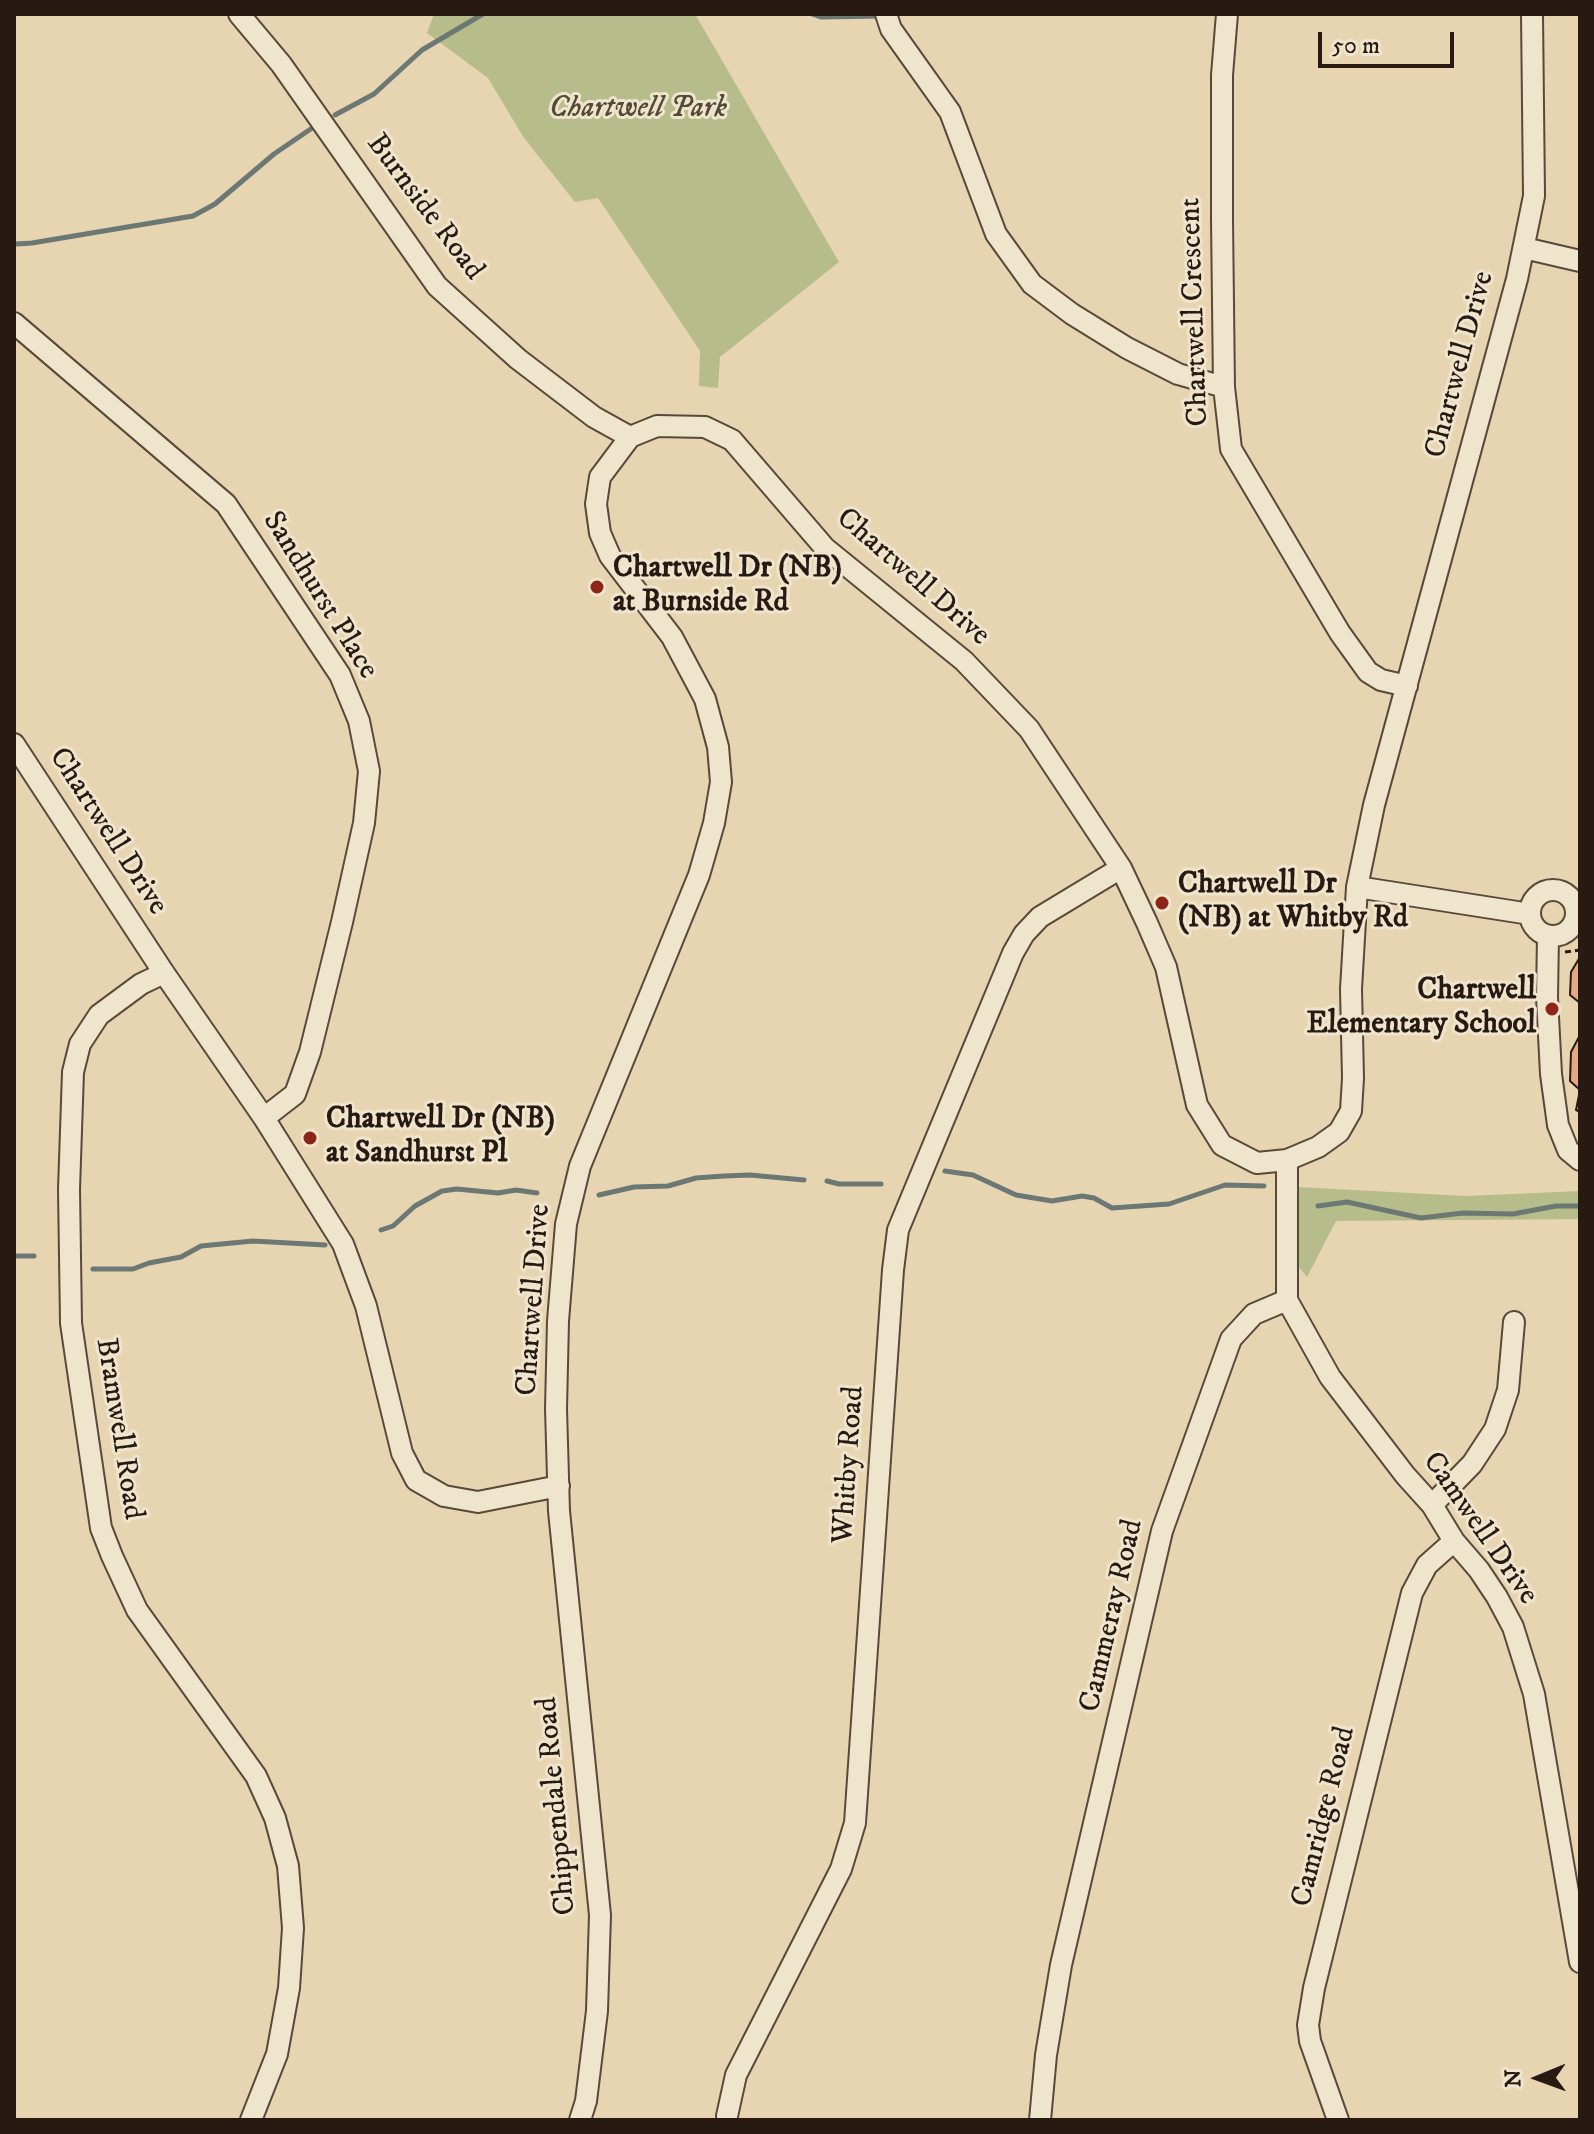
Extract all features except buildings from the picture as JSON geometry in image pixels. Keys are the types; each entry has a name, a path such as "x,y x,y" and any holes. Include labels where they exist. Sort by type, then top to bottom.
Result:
{"street":[{"name":"Burnside Road","path":"239,14 281,64 437,286 518,359 594,417 630,437"},
{"path":"886,14 891,29 950,112 996,234 1032,284 1072,314 1127,348 1178,374 1224,387"},
{"name":"Chartwell Crescent","path":"1227,14 1222,75 1224,387 1231,449 1340,633 1368,672 1381,680 1407,686"},
{"name":"Chartwell Drive","path":"14,744 164,973 264,1118 343,1244 366,1306 402,1453 416,1480 444,1496 478,1502 559,1486 558,1336 566,1224 580,1166 699,875 714,823 721,782 718,747 705,699 672,637 610,556 600,533 596,504 600,477 630,437 657,426 705,427 732,440 825,548 964,661 1029,729 1121,868 1166,967 1197,1105 1222,1145 1257,1163 1287,1160 1318,1147 1339,1132 1351,1111 1351,989 1357,887 1374,805 1524,248 1534,196 1532,14"},
{"path":"1524,248 1580,261"},
{"name":"Sandhurst Place","path":"14,323 226,504 340,675 359,721 369,771 364,823 339,937 310,1052 295,1094 264,1118"},
{"name":"Whitby Road","path":"727,2116 736,2075 841,1869 855,1823 898,1230 1013,953 1024,934 1040,917 1121,868"},
{"path":"1357,887 1530,914"},
{"path":"1546,891 1561,892 1573,901 1576,916 1563,934 1548,936 1536,928 1530,914 1534,900 1546,891"},
{"path":"1548,936 1551,1074 1558,1125 1568,1150 1580,1160"},
{"name":"Bramwell Road","path":"164,973 141,984 99,1015 80,1044 73,1072 69,1189 71,1323 101,1528 112,1556 137,1610 256,1776 275,1818 288,1866 293,1928 289,1988 277,2054 251,2120"},
{"path":"1287,1160 1287,1300"},
{"name":"Camwell Drive","path":"1287,1300 1347,1403 1432,1505 1454,1541 1497,1597 1513,1627 1525,1660 1548,1769 1580,1962"},
{"name":"Cammeray Road","path":"1040,2120 1046,2055 1061,1965 1162,1531 1231,1339 1254,1314 1287,1300"},
{"path":"1432,1505 1472,1464 1495,1429 1508,1390 1514,1322"},
{"name":"Chippendale Road","path":"559,1486 600,1915 597,2011 586,2101 580,2120"},
{"name":"Camridge Road","path":"1338,2120 1310,2041 1308,2025 1314,1988 1412,1593 1427,1565 1454,1541"}],"green space":[{"name":"Chartwell Park","path":"434,14 695,14 839,262 720,357 718,388 699,386 700,351 598,198 575,202 524,138 488,78 427,33"},
{"path":"1298,1187 1466,1196 1580,1191 1580,1219 1336,1221 1307,1277 1298,1266"}],"waterway":[{"path":"335,115 374,94 422,50 483,14"},
{"path":"812,14 821,17 883,16"},
{"path":"16,244 193,216 215,204 274,154 318,124"},
{"path":"945,1171 973,1175 1016,1195 1052,1201 1082,1196 1094,1198 1112,1208 1169,1204 1225,1185 1264,1186"},
{"path":"599,1195 634,1187 668,1186 696,1178 750,1175 804,1180"},
{"path":"827,1181 881,1184"},
{"path":"381,1230 393,1226 415,1206 442,1191 457,1189 498,1193 516,1190 537,1193"},
{"path":"1318,1206 1347,1202 1421,1218 1463,1213 1513,1214 1556,1206 1580,1206"},
{"path":"93,1269 133,1269 181,1257 201,1246 253,1241 325,1245"},
{"path":"14,1256 34,1256"}],"place":[{"name":"Chartwell Dr (NB) at Burnside Rd","path":"597,587"},
{"name":"Chartwell Dr (NB) at Whitby Rd","path":"1162,903"},
{"name":"Chartwell Elementary School","path":"1552,1009"},
{"name":"Chartwell Dr (NB) at Sandhurst Pl","path":"310,1138"}]}
